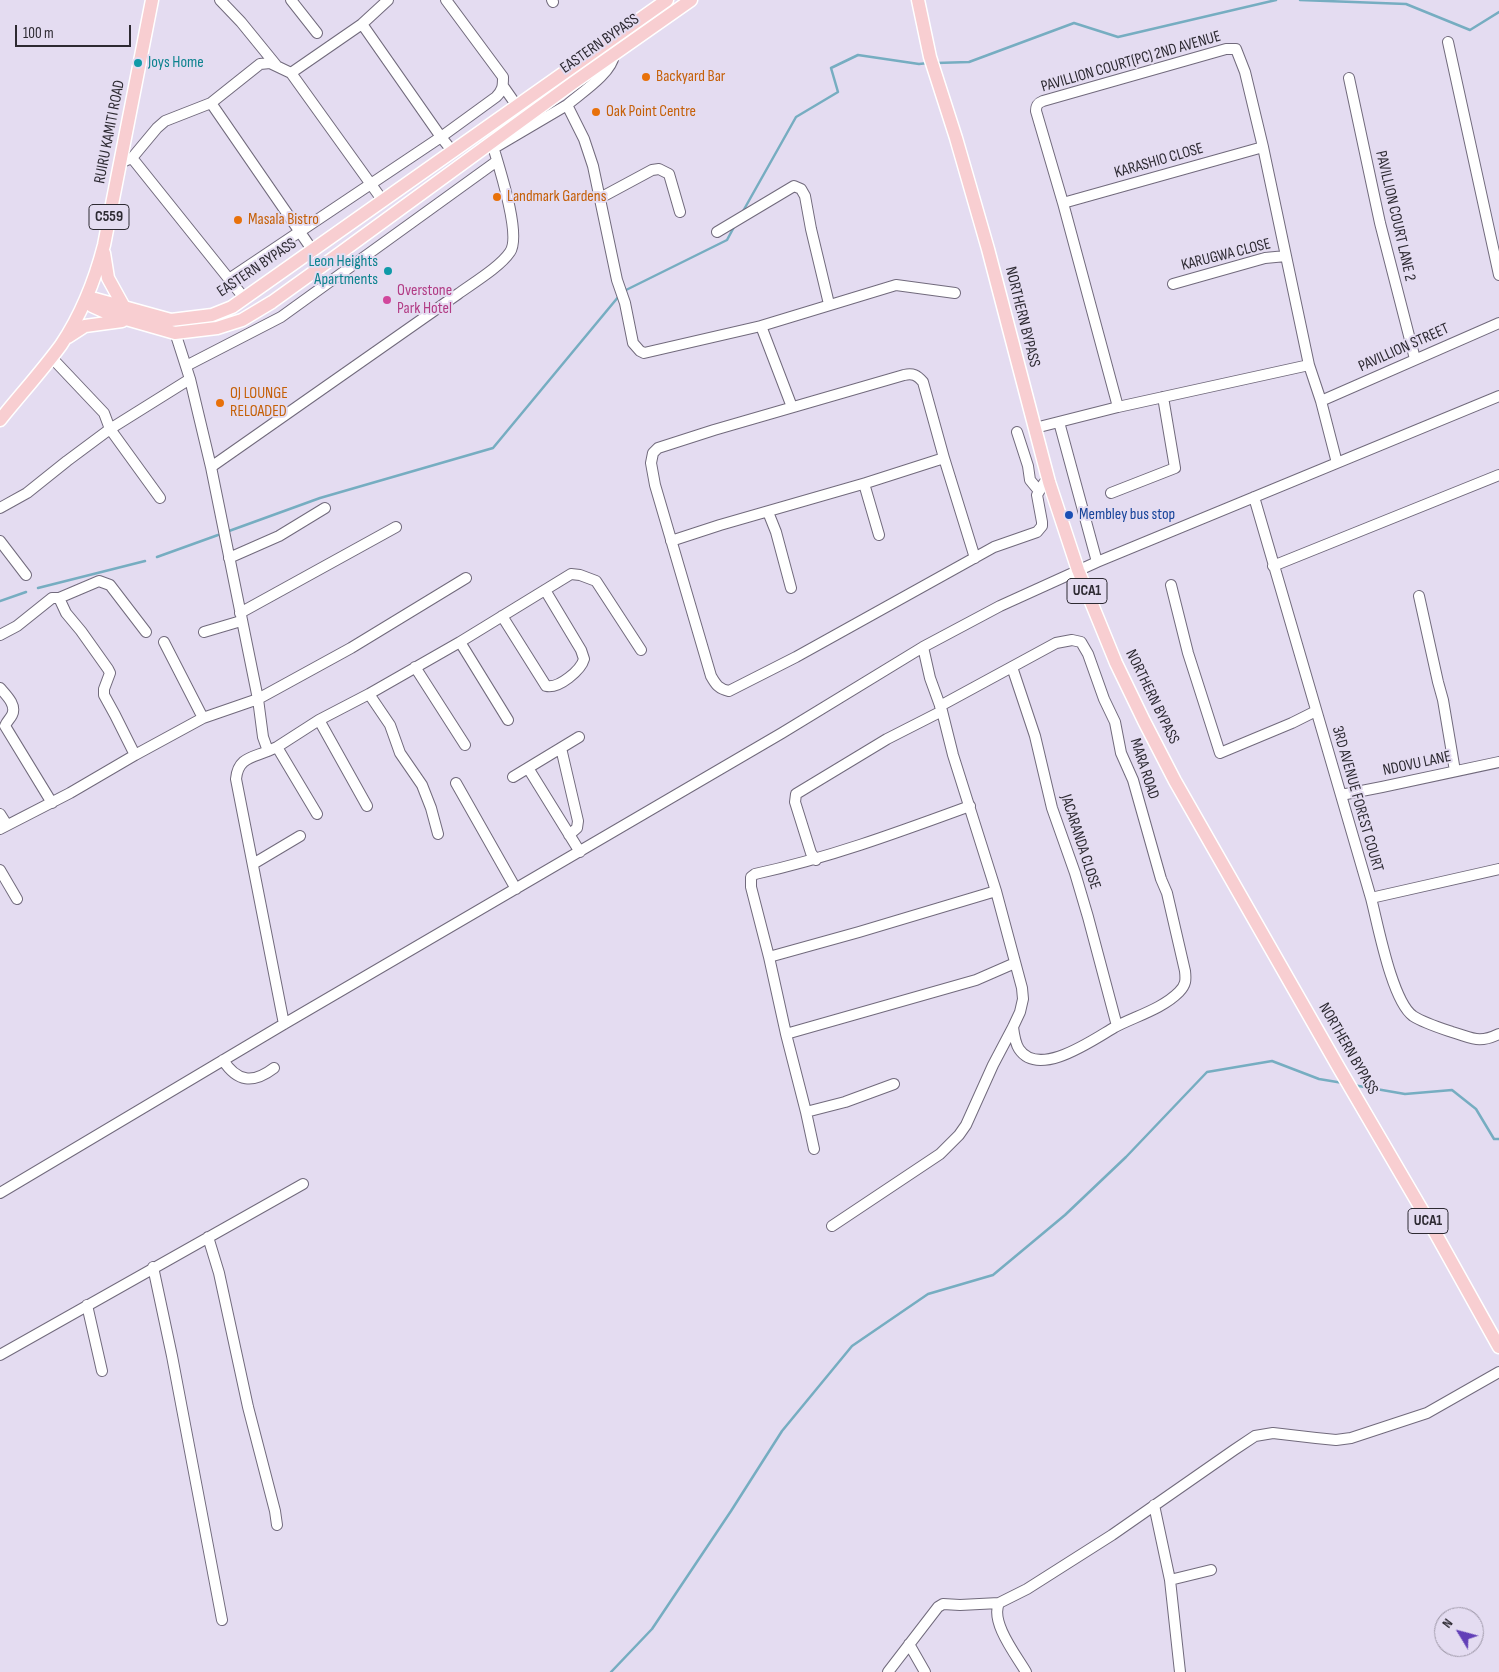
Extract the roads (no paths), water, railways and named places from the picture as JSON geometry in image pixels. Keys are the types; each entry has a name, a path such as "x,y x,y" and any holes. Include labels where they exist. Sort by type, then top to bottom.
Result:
{"main road":[{"name":"RUIRU KAMITI ROAD","path":"0,420 62,342 86,300 97,271 126,160 152,0"},
{"name":"EASTERN BYPASS","path":"124,314 171,320 212,315 232,307 667,0"},
{"name":"EASTERN BYPASS","path":"86,300 95,300 124,314 175,333 217,328 242,320 272,302 493,145 691,0"},
{"name":"NORTHERN BYPASS","path":"918,0 930,57 956,138 988,250 1049,482 1078,570 1116,663 1144,721 1185,797 1499,1347"},
{"path":"62,342 85,326 124,314 108,278 104,245"}],"street":[{"path":"220,0 241,22 276,65"},
{"path":"292,0 317,32"},
{"path":"291,73 362,24 388,0"},
{"path":"229,279 441,137 502,91 503,77 446,0"},
{"path":"362,24 453,152"},
{"path":"1448,42 1499,275"},
{"name":"PAVILLION COURT(PC) 2ND AVENUE","path":"1118,407 1036,110 1038,103 1156,68 1226,49 1236,49 1245,72 1263,147 1309,365 1321,401 1337,463"},
{"path":"211,467 458,294 494,267 510,252 514,236 506,194 493,145 567,105 608,70 614,55"},
{"path":"245,299 126,160 165,121 211,102 260,64 270,63 276,65 291,73 383,201"},
{"name":"PAVILLION COURT LANE 2","path":"1349,78 1380,223 1415,359"},
{"path":"503,86 517,106"},
{"path":"211,102 312,251"},
{"path":"567,105 584,138 600,198 617,280 625,303 633,343 644,353 760,326 896,284 955,293"},
{"name":"KARASHIO CLOSE","path":"1063,203 1263,147"},
{"path":"186,366 281,318 497,161"},
{"path":"600,198 652,170 660,169 668,174 680,212"},
{"path":"390,172 400,189"},
{"path":"718,232 782,192 794,186 801,189 806,196 811,229 829,304"},
{"path":"398,211 407,226"},
{"name":"KARUGWA CLOSE","path":"1173,284 1265,258 1286,256"},
{"path":"272,302 281,318"},
{"path":"171,320 190,379 211,467 258,699 263,737 317,814"},
{"name":"PAVILLION STREET","path":"1321,401 1499,323"},
{"path":"760,326 792,407"},
{"path":"51,357 104,414 110,429 160,498"},
{"path":"1035,428 1118,407 1309,365"},
{"path":"974,558 923,382 918,376 913,374 904,374 792,407 658,448 653,453 651,463 655,485 712,676 716,685 721,689 729,691 796,657 994,547 1040,529 1042,522 1037,495 1044,483 1049,482"},
{"path":"0,508 27,493 110,429 190,379"},
{"path":"0,1193 284,1024 782,733 922,648 1000,606 1097,562 1499,396"},
{"path":"1111,493 1175,468 1163,397"},
{"path":"1059,422 1097,562"},
{"path":"1017,432 1028,466 1030,480 1039,491"},
{"path":"671,541 944,458"},
{"path":"1273,566 1499,475"},
{"path":"866,483 879,535"},
{"name":"3RD AVENUE FOREST COURT","path":"1254,498 1371,898 1393,981 1405,1007 1413,1016 1440,1028 1478,1041 1499,1034"},
{"path":"229,558 279,536 325,508"},
{"path":"768,512 776,532 791,588"},
{"path":"204,632 240,617 396,527"},
{"path":"0,541 26,575"},
{"path":"284,1024 236,779 240,763 272,749 319,720 460,642 570,574 580,575 596,581 641,650"},
{"path":"0,814 4,827 52,803 203,718 258,699 351,648 466,578"},
{"path":"0,635 16,626 52,598 60,598 99,581 110,584 146,632"},
{"path":"1171,585 1188,653 1220,753 1316,711"},
{"path":"502,616 546,686 555,686 580,669 584,659 581,650 545,590"},
{"path":"1418,596 1443,700 1455,771"},
{"path":"60,598 66,613 110,673 104,689 104,696 135,755"},
{"name":"MARA ROAD","path":"816,860 810,853 794,802 796,794 887,739 1056,643 1072,640 1081,642 1088,654 1104,699 1115,722 1121,753 1133,780 1161,879 1167,893 1184,971 1185,984 1179,992 1144,1015 1117,1026"},
{"path":"164,642 203,718"},
{"path":"460,642 508,720"},
{"path":"832,1226 940,1154 951,1144 966,1124 1020,1012 1022,988 996,891 953,755 922,648"},
{"path":"415,667 465,745"},
{"name":"JACARANDA CLOSE","path":"1012,667 1035,736 1052,808 1088,917 1117,1026"},
{"path":"0,688 11,702 13,709 12,715 3,727 52,803"},
{"path":"369,694 390,725 404,760 422,784 438,834"},
{"path":"319,720 367,806"},
{"path":"513,777 579,737"},
{"path":"561,748 578,821 577,828 569,834"},
{"name":"NDOVU LANE","path":"1341,795 1499,762"},
{"path":"528,768 580,852"},
{"path":"456,783 516,889"},
{"path":"814,1149 769,957 750,888 751,877 755,874 816,860 970,806"},
{"path":"253,864 300,836"},
{"path":"1371,898 1499,869"},
{"path":"0,870 17,900"},
{"path":"769,957 996,891"},
{"path":"786,1034 976,980 1015,963"},
{"path":"1014,1027 1015,1042 1022,1053 1044,1061 1060,1057 1117,1026"},
{"path":"224,1060 231,1072 242,1078 264,1075 274,1068"},
{"path":"806,1112 845,1102 894,1084"},
{"path":"0,1355 303,1184"},
{"path":"208,1237 219,1273 235,1351 277,1524"},
{"path":"153,1267 172,1356 222,1620"},
{"path":"87,1305 102,1371"},
{"path":"888,1672 938,1607 943,1604 960,1605 999,1602 1027,1590 1075,1560 1256,1436 1273,1433 1336,1440 1351,1438 1427,1413 1499,1372"},
{"path":"1154,1505 1170,1580 1180,1672"},
{"path":"1170,1580 1211,1570"},
{"path":"999,1602 996,1609 998,1621 1026,1672"},
{"path":"909,1644 925,1672"}],"waterway":[{"path":"936,63 969,62 1074,23 1118,37 1276,0"},
{"path":"1300,0 1406,4 1470,30 1499,12"},
{"path":"742,213 796,117 838,92 831,68 858,55 919,64 928,63"},
{"path":"624,291 727,240 734,227"},
{"path":"229,531 320,498 493,448 619,296"},
{"path":"157,557 218,535"},
{"path":"38,588 145,561"},
{"path":"0,601 26,592"},
{"path":"611,1672 652,1629 782,1431 852,1346 928,1294 993,1275 1065,1215 1126,1157 1207,1072 1272,1061 1319,1079 1343,1083"},
{"path":"1353,1085 1405,1094 1452,1090 1476,1109 1494,1139 1499,1139"}],"place":[{"name":"Joys Home","path":"138,63"},
{"name":"Backyard Bar","path":"646,77"},
{"name":"Oak Point Centre","path":"596,112"},
{"name":"Landmark Gardens","path":"497,197"},
{"name":"Masala Bistro","path":"238,220"},
{"name":"Leon Heights Apartments","path":"388,271"},
{"name":"Overstone Park Hotel","path":"387,300"},
{"name":"OJ LOUNGE RELOADED","path":"220,403"},
{"name":"Membley bus stop","path":"1069,515"}]}
